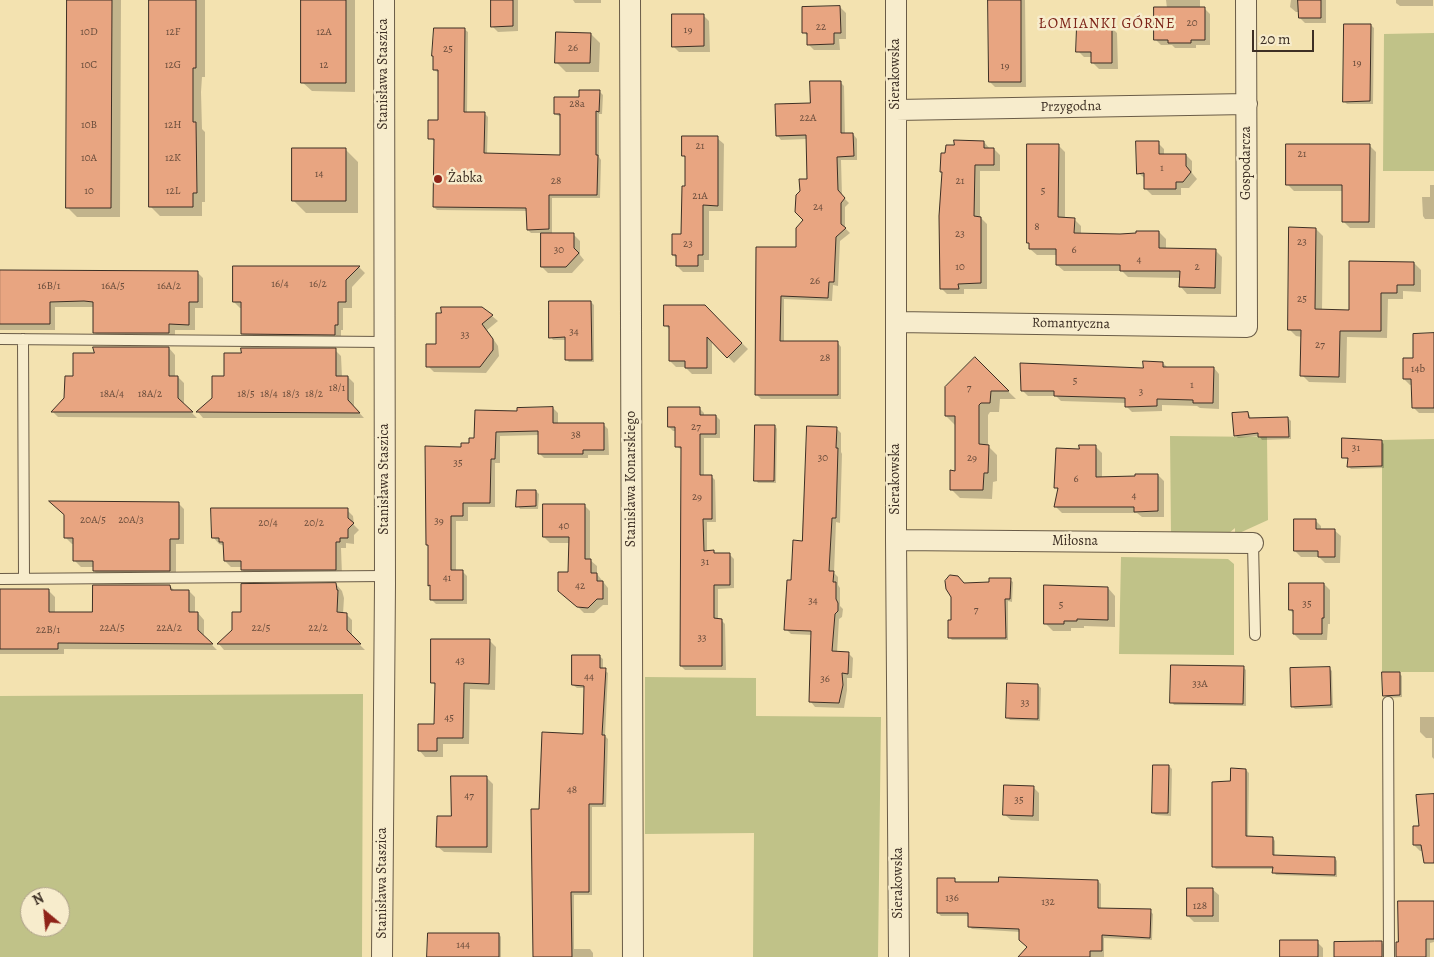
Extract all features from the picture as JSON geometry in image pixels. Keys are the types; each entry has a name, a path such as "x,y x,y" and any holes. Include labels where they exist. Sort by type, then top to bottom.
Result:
{"street":[{"name":"Stanisława Staszica","path":"382,957 385,576 384,0"},
{"name":"Stanisława Konarskiego","path":"630,0 633,957"},
{"name":"Sierakowska","path":"896,0 896,540 899,957"},
{"name":"Gospodarcza","path":"1246,0 1247,327"},
{"name":"Przygodna","path":"896,110 1247,104"},
{"name":"Romantyczna","path":"896,322 1247,327"},
{"name":"Miłosna","path":"896,540 1253,543"}],"lane":[{"path":"0,339 384,342"},
{"path":"23,339 24,579"},
{"path":"1253,543 1255,635"},
{"path":"0,580 385,576"},
{"path":"1388,702 1388,957"}],"green space":[{"path":"1434,33 1434,171 1383,171 1384,34"},
{"path":"1170,436 1267,437 1268,520 1235,535 1235,528 1228,534 1171,533"},
{"path":"1434,439 1434,672 1382,672 1382,440"},
{"path":"1121,557 1228,559 1234,564 1234,655 1119,654"},
{"path":"645,677 756,678 756,716 881,717 878,957 753,957 754,833 645,834"},
{"path":"363,694 362,957 0,957 0,696"}],"building":[{"path":"67,0 112,0 111,208 66,208"},
{"path":"149,0 196,0 196,68 193,68 193,122 196,122 197,193 193,193 193,207 149,207"},
{"path":"301,0 346,0 346,83 301,83"},
{"path":"491,0 513,0 513,26 491,27"},
{"path":"988,0 1021,0 1021,82 989,82"},
{"path":"1298,0 1321,0 1321,18 1299,18"},
{"path":"840,6 841,33 834,33 834,44 807,45 807,33 802,33 802,7"},
{"path":"1154,7 1205,7 1205,40 1191,40 1191,43 1168,43 1168,40 1154,40"},
{"path":"672,14 704,14 704,46 672,47"},
{"path":"1344,24 1371,24 1370,101 1343,102"},
{"path":"1077,26 1112,26 1112,63 1091,63 1091,52 1076,52"},
{"path":"434,28 465,28 464,112 485,112 484,153 560,155 560,114 554,114 554,97 579,97 579,90 600,90 599,112 596,111 597,195 549,195 549,229 527,230 526,208 433,207 434,139 428,139 428,120 438,120 438,70 433,70 432,56"},
{"path":"556,32 591,33 590,63 555,63"},
{"path":"810,81 841,81 841,133 853,133 854,156 837,157 838,190 845,198 841,203 841,224 846,228 836,237 834,282 829,282 828,298 781,296 780,341 838,341 838,395 755,395 756,247 796,247 796,228 803,220 795,212 796,195 800,191 799,179 807,179 806,135 776,136 775,104 810,103"},
{"path":"682,136 718,136 718,206 703,205 703,255 698,255 698,266 676,266 676,255 672,255 672,234 681,234 682,186 685,186 685,156 682,156"},
{"path":"954,140 984,141 984,148 994,148 994,165 975,165 974,216 981,217 981,283 958,284 959,289 940,289 939,216 942,172 940,172 941,153 945,153 946,145 954,145"},
{"path":"1136,141 1159,141 1159,154 1186,154 1186,166 1191,172 1183,182 1176,182 1176,189 1144,189 1144,173 1137,174"},
{"path":"1027,144 1059,144 1058,217 1075,218 1074,233 1120,234 1136,233 1136,231 1159,231 1159,248 1216,249 1215,288 1179,287 1180,271 1120,271 1120,265 1056,265 1056,249 1029,249 1029,243 1027,243"},
{"path":"1286,144 1370,144 1369,222 1342,222 1342,185 1286,185"},
{"path":"292,148 346,148 346,201 292,201"},
{"path":"1289,227 1316,228 1315,309 1349,310 1349,261 1414,262 1414,285 1397,285 1397,293 1381,293 1381,331 1340,331 1339,377 1300,376 1301,330 1288,330"},
{"path":"541,233 574,233 574,248 579,253 566,267 541,267"},
{"path":"233,266 360,266 346,280 346,302 338,302 338,325 335,325 335,335 241,334 241,302 233,302"},
{"path":"0,270 198,271 198,302 189,302 189,325 169,324 169,333 93,333 93,302 84,301 50,302 50,324 0,324"},
{"path":"549,301 591,301 592,360 565,360 565,337 549,338"},
{"path":"664,305 705,305 742,343 727,358 707,337 707,368 685,368 685,361 669,361 669,326 664,326"},
{"path":"441,307 482,307 493,315 482,324 493,339 493,350 480,367 426,367 426,344 436,344 436,313 441,313"},
{"path":"1434,333 1434,408 1412,408 1411,379 1403,379 1403,358 1413,358 1413,334"},
{"path":"93,347 169,347 169,376 178,376 178,398 193,412 51,412 64,398 65,376 73,376 73,353 94,353"},
{"path":"241,348 336,348 336,376 348,376 348,400 360,413 196,412 212,398 212,376 224,376 224,353 241,353"},
{"path":"975,357 1009,391 991,391 990,403 981,403 979,405 979,444 989,445 988,473 984,473 983,490 950,490 950,470 955,471 955,416 945,416 945,387"},
{"path":"1143,361 1163,362 1163,367 1214,367 1213,403 1193,403 1193,400 1157,399 1157,406 1125,407 1125,398 1054,396 1054,391 1021,391 1020,363 1143,368"},
{"path":"553,407 553,423 604,423 604,450 583,450 583,454 538,454 538,431 496,432 495,459 491,459 490,503 463,503 463,516 451,516 451,570 463,570 463,600 430,600 428,545 426,545 425,446 461,447 461,443 469,443 469,438 474,438 475,410 517,411 517,408"},
{"path":"668,407 700,407 700,415 716,415 716,434 700,434 700,475 712,475 712,519 703,519 704,551 714,550 714,553 730,553 730,585 714,585 714,618 722,619 722,666 680,666 681,447 675,447 675,427 668,427"},
{"path":"1248,412 1249,418 1288,417 1289,437 1258,437 1258,433 1234,436 1232,413"},
{"path":"755,425 775,425 774,481 754,481"},
{"path":"807,426 837,427 836,518 832,518 829,571 834,571 833,582 836,582 838,611 835,614 832,651 849,652 848,674 842,673 843,685 839,703 809,702 811,631 784,630 787,580 791,580 793,540 802,541"},
{"path":"1342,438 1382,440 1382,466 1347,467 1348,458 1342,458"},
{"path":"1079,445 1096,445 1096,477 1158,474 1158,511 1134,512 1134,507 1054,507 1058,488 1054,488 1056,448 1079,449"},
{"path":"517,490 536,490 536,506 516,507"},
{"path":"49,501 179,502 179,539 170,539 170,571 93,571 93,561 73,561 73,538 64,538 64,515"},
{"path":"543,504 585,504 585,559 591,559 591,573 597,573 597,581 603,581 603,599 597,599 588,608 577,607 558,591 558,572 568,572 569,537 543,537"},
{"path":"211,508 348,508 348,518 354,523 348,529 348,538 340,538 340,542 336,542 336,570 241,570 241,561 224,561 223,542 219,542 219,538 212,538"},
{"path":"1294,519 1316,519 1316,529 1335,529 1335,557 1318,557 1318,551 1294,551"},
{"path":"950,575 958,576 964,583 989,582 989,578 1011,578 1010,599 1005,599 1006,638 948,638 948,620 951,620 951,597 946,589 945,581"},
{"path":"336,583 338,590 337,612 347,613 347,630 361,644 217,644 232,630 232,612 241,612 241,584"},
{"path":"1289,583 1324,583 1322,634 1293,634 1293,610 1289,610"},
{"path":"93,585 170,585 171,590 189,590 189,612 198,612 198,630 213,644 58,643 58,649 0,649 0,589 49,589 49,612 92,612"},
{"path":"1044,585 1108,587 1108,620 1077,619 1077,621 1064,621 1064,624 1044,624"},
{"path":"431,639 490,639 489,684 464,683 463,738 437,738 437,751 418,751 418,724 434,724 435,683 431,683"},
{"path":"572,655 600,655 600,668 606,668 602,735 605,735 603,804 589,804 589,892 571,892 572,957 533,957 531,809 539,809 542,732 583,734 584,686 572,685"},
{"path":"1171,665 1244,666 1243,704 1170,703"},
{"path":"1330,667 1331,705 1291,707 1290,668"},
{"path":"1382,672 1400,672 1400,695 1383,696"},
{"path":"1007,683 1038,684 1038,719 1006,718"},
{"path":"1153,765 1169,765 1168,813 1152,813"},
{"path":"1231,768 1246,769 1246,836 1273,837 1273,855 1335,857 1335,875 1272,873 1273,867 1212,867 1212,782 1230,781"},
{"path":"451,776 487,776 487,847 436,847 437,816 451,816"},
{"path":"1004,785 1034,786 1033,816 1003,815"},
{"path":"1434,794 1434,863 1424,863 1421,845 1413,845 1413,826 1419,826 1416,795"},
{"path":"999,877 1098,880 1098,908 1151,909 1150,938 1102,935 1102,951 1090,951 1090,957 1018,957 1027,947 1019,940 1019,929 968,927 968,913 937,913 937,878 955,878 955,882 998,882"},
{"path":"1187,888 1213,888 1213,916 1187,916"},
{"path":"1398,901 1434,901 1434,939 1426,939 1426,957 1396,957"},
{"path":"428,933 499,933 499,957 427,957"},
{"path":"1280,940 1318,940 1318,957 1280,957"},
{"path":"1382,941 1382,957 1334,957 1334,942"}],"place":[{"name":"Żabka","path":"438,179"}],"district":[{"name":"ŁOMIANKI GÓRNE","path":"1107,24"}]}
